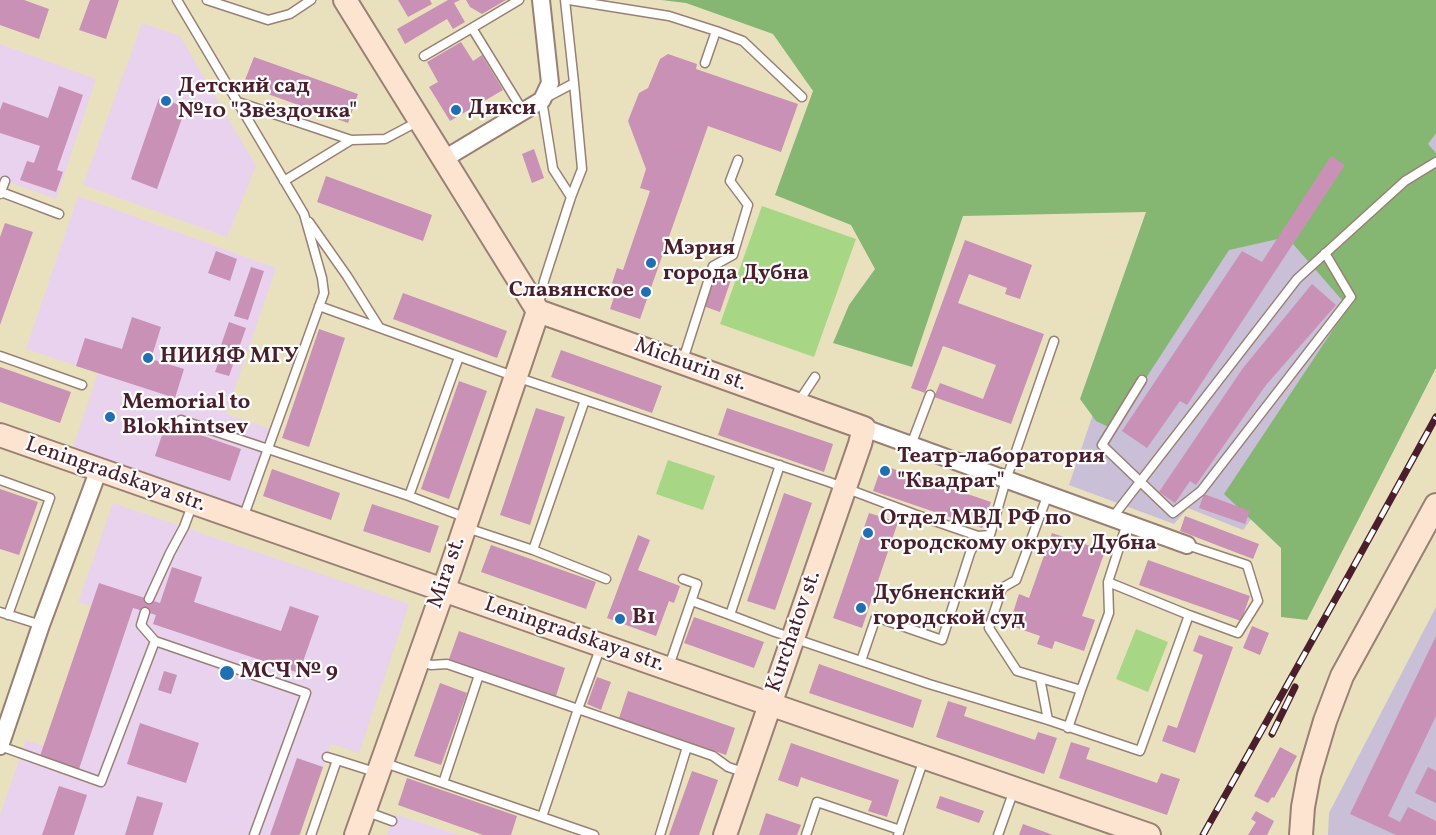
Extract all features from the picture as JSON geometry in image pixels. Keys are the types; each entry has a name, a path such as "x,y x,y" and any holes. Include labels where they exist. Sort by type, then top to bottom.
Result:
{"street":[{"path":"345,0 538,310"},
{"path":"444,159 542,100 550,83 541,0"},
{"name":"Michurin st.","path":"538,310 1186,545"},
{"name":"Mira st.","path":"356,835 538,310"},
{"name":"Kurchatov st.","path":"726,835 864,428"},
{"name":"Leningradskaya str.","path":"0,435 442,591 1149,835"},
{"path":"0,746 41,625 99,469"},
{"path":"1301,835 1309,775 1325,721 1342,676 1436,505"}],"lane":[{"path":"177,0 304,214 379,327"},
{"path":"207,0 268,20 290,14 311,0"},
{"path":"424,56 519,0"},
{"path":"538,310 542,287 582,169 567,0 669,16 743,41 802,96"},
{"path":"472,28 523,111"},
{"path":"705,63 716,31"},
{"path":"571,196 553,169 542,100 574,83"},
{"path":"238,102 351,140 385,139 420,120"},
{"path":"284,181 351,140"},
{"path":"682,363 713,266 733,255 748,205 730,181 738,160"},
{"path":"1068,728 1109,613 1108,582 1120,521 1141,481 1297,279 1405,181 1436,162"},
{"path":"5,181 0,193 59,214"},
{"path":"242,520 324,292 304,214"},
{"path":"1142,380 1102,445 1173,513 1202,491 1351,297 1325,253"},
{"path":"319,306 516,378 780,465 978,536 990,535 1006,480 1054,341"},
{"path":"0,356 82,385"},
{"path":"409,496 459,357"},
{"path":"797,404 815,377"},
{"path":"911,445 930,395"},
{"path":"534,550 585,400"},
{"path":"181,420 409,496 466,522 606,579"},
{"path":"730,615 780,465"},
{"path":"0,480 50,498 4,614 41,625"},
{"path":"1048,494 1016,580 1002,588 989,628 1017,671 1081,690"},
{"path":"149,600 194,503"},
{"path":"861,661 876,617 942,640 970,553 978,536"},
{"path":"1108,582 1238,633 1258,601 1247,565 1186,545"},
{"path":"668,669 697,584 683,579"},
{"path":"692,601 861,661 1140,751 1189,615"},
{"path":"145,612 141,625 155,641 306,693 254,835"},
{"path":"0,746 101,782 155,641"},
{"path":"542,817 601,646"},
{"path":"418,660 431,664 447,664 578,709 713,756 728,767 746,774"},
{"path":"443,783 479,675"},
{"path":"1040,678 1048,720"},
{"path":"660,835 687,747"},
{"path":"327,757 443,783 594,835"},
{"path":"806,835 817,802 899,832 924,758"},
{"path":"310,835 337,760"},
{"path":"998,835 1014,789"},
{"path":"365,811 392,821"}],"shaded area":[{"name":"Детский сад №10 \"Звёздочка\"","path":"142,23 180,36 256,166 227,237 83,185"},
{"path":"0,44 96,79 56,199 0,179"},
{"path":"1436,76 1436,285 1395,329 1243,530 1188,508 1174,524 1069,485 1115,349 1301,127"},
{"name":"НИИЯФ МГУ","path":"78,196 276,268 226,414 271,429 244,508 71,454 98,373 26,349"},
{"name":"МСЧ № 9","path":"113,503 409,604 359,753 331,744 299,835 0,835 0,815 26,740 44,746 91,606 78,602"},
{"path":"1436,607 1436,835 1328,835 1329,813"},
{"path":"395,814 459,835 387,835"}],"green space":[{"path":"661,0 1436,0 1436,133 1428,144 1436,153 1436,368 1307,620 1281,617 1281,548 1224,494 1348,307 1287,237 1229,250 1113,429 1096,421 1080,399 1146,212 963,216 912,367 833,343 849,305 875,269 851,225 775,195 813,91 773,34 686,3"},
{"path":"762,206 856,239 814,357 720,324"},
{"path":"668,460 715,476 703,510 656,494"},
{"path":"1136,629 1168,642 1148,692 1116,679"}],"building":[{"path":"0,0 24,0 49,9 39,39 0,25"},
{"path":"90,0 119,0 106,39 79,30"},
{"path":"398,0 430,0 432,4 408,17"},
{"path":"448,0 460,0 454,3 465,22 453,29 447,19 405,44 397,29"},
{"path":"466,0 506,0 482,14 470,7"},
{"path":"461,42 473,61 482,55 503,90 450,121 429,87 438,82 427,62"},
{"path":"668,54 697,64 696,69 798,104 781,152 708,126 640,319 610,309 618,285 612,283 617,268 623,270 650,191 640,188 646,169 628,121 639,93 648,88 660,59"},
{"path":"254,57 358,94 348,123 243,85"},
{"path":"59,86 83,95 57,170 63,172 56,192 20,180 27,161 34,163 40,146 0,133 0,110 3,102 48,118"},
{"path":"159,98 186,107 157,189 131,179"},
{"path":"534,149 544,178 532,183 522,154"},
{"path":"1331,156 1345,165 1187,405 1180,401 1147,448 1122,431 1242,251 1262,262"},
{"path":"326,176 432,215 423,241 317,202"},
{"path":"5,223 33,232 0,325 0,237"},
{"path":"965,240 1032,265 1020,299 1005,294 1007,288 969,274 958,303 1044,334 1011,424 934,397 940,383 983,399 996,365 943,346 925,393 911,388"},
{"path":"216,251 237,259 230,281 208,273"},
{"path":"251,267 264,271 248,320 234,316"},
{"path":"716,268 733,274 720,312 703,306"},
{"path":"1312,284 1336,305 1266,385 1196,485 1190,481 1175,503 1159,492 1243,368"},
{"path":"403,293 507,331 497,358 393,319"},
{"path":"132,317 161,327 151,359 184,369 175,398 76,366 85,338 122,349"},
{"path":"229,322 246,328 229,376 215,372"},
{"path":"319,329 345,338 309,447 282,438"},
{"path":"561,350 662,386 652,413 551,377"},
{"path":"0,367 71,392 60,423 0,402"},
{"path":"459,381 487,391 449,499 421,489"},
{"path":"536,408 565,417 530,525 500,515"},
{"path":"727,408 833,444 824,472 718,435"},
{"path":"166,423 241,449 230,481 155,456"},
{"path":"882,465 991,502 982,528 873,491"},
{"path":"272,469 340,493 331,520 263,496"},
{"path":"0,489 38,502 19,555 0,549"},
{"path":"784,493 812,503 775,610 747,601"},
{"path":"1204,494 1250,511 1245,524 1199,508"},
{"path":"372,504 439,526 430,553 363,531"},
{"path":"869,513 898,522 862,628 833,618"},
{"path":"1185,516 1259,544 1253,559 1180,531"},
{"path":"1052,533 1105,551 1082,616 1095,620 1084,651 1055,641 1052,649 1037,644 1040,636 1009,625 1019,594 1029,598"},
{"path":"638,535 650,540 638,570 680,586 674,603 669,601 656,636 607,618"},
{"path":"491,545 596,582 586,609 481,572"},
{"path":"1148,560 1250,596 1241,621 1139,585"},
{"path":"172,567 202,577 194,602 281,631 290,606 319,616 299,673 153,624 156,615 133,608 79,769 40,756 99,583 160,603"},
{"path":"694,617 764,642 754,668 684,643"},
{"path":"1252,626 1269,633 1260,655 1243,648"},
{"path":"459,631 565,668 556,696 449,659"},
{"path":"1199,635 1233,647 1195,753 1162,741 1168,725 1177,728 1203,655 1193,651"},
{"path":"1436,636 1436,716 1388,816 1400,822 1408,807 1436,821 1436,835 1396,835 1350,814"},
{"path":"819,664 922,700 913,728 809,693"},
{"path":"164,671 177,675 171,694 158,690"},
{"path":"597,677 611,682 601,710 587,704"},
{"path":"440,683 467,693 441,765 414,756"},
{"path":"628,691 735,728 726,755 619,718"},
{"path":"948,701 967,707 964,716 1035,740 1038,732 1057,738 1044,774 936,737"},
{"path":"140,723 199,743 186,783 127,764"},
{"path":"1071,742 1090,748 1086,759 1157,783 1161,773 1180,779 1167,815 1059,778"},
{"path":"791,743 899,780 887,817 868,811 872,801 801,777 798,787 778,780"},
{"path":"1280,747 1297,756 1274,798 1272,797 1268,803 1254,796"},
{"path":"297,758 323,767 300,834 270,835"},
{"path":"1428,767 1436,771 1436,803 1415,793"},
{"path":"692,771 718,780 699,835 669,835"},
{"path":"407,778 517,816 511,835 483,835 398,805"},
{"path":"59,786 87,795 74,835 42,835"},
{"path":"137,796 163,803 153,835 125,835"},
{"path":"940,796 984,811 979,823 936,808"},
{"path":"1256,811 1274,821 1267,835 1248,835 1256,822 1251,819"},
{"path":"766,813 801,825 797,835 759,835"},
{"path":"1023,824 1053,835 1019,835"}],"railway":[{"path":"1203,835 1436,417"},
{"path":"1272,734 1295,687"}],"place":[{"name":"Детский сад №10 \"Звёздочка\"","path":"166,101"},
{"name":"Дикси","path":"456,110"},
{"name":"Мэрия города Дубна","path":"651,263"},
{"name":"Славянское","path":"646,292"},
{"name":"НИИЯФ МГУ","path":"148,358"},
{"name":"Memorial to Blokhintsev","path":"110,417"},
{"name":"Театр-лаборатория \"Квадрат\"","path":"885,471"},
{"name":"Отдел МВД РФ по городскому округу Дубна","path":"868,533"},
{"name":"Дубненский городской суд","path":"861,608"},
{"name":"В1","path":"620,619"},
{"name":"МСЧ № 9","path":"227,673"}]}
